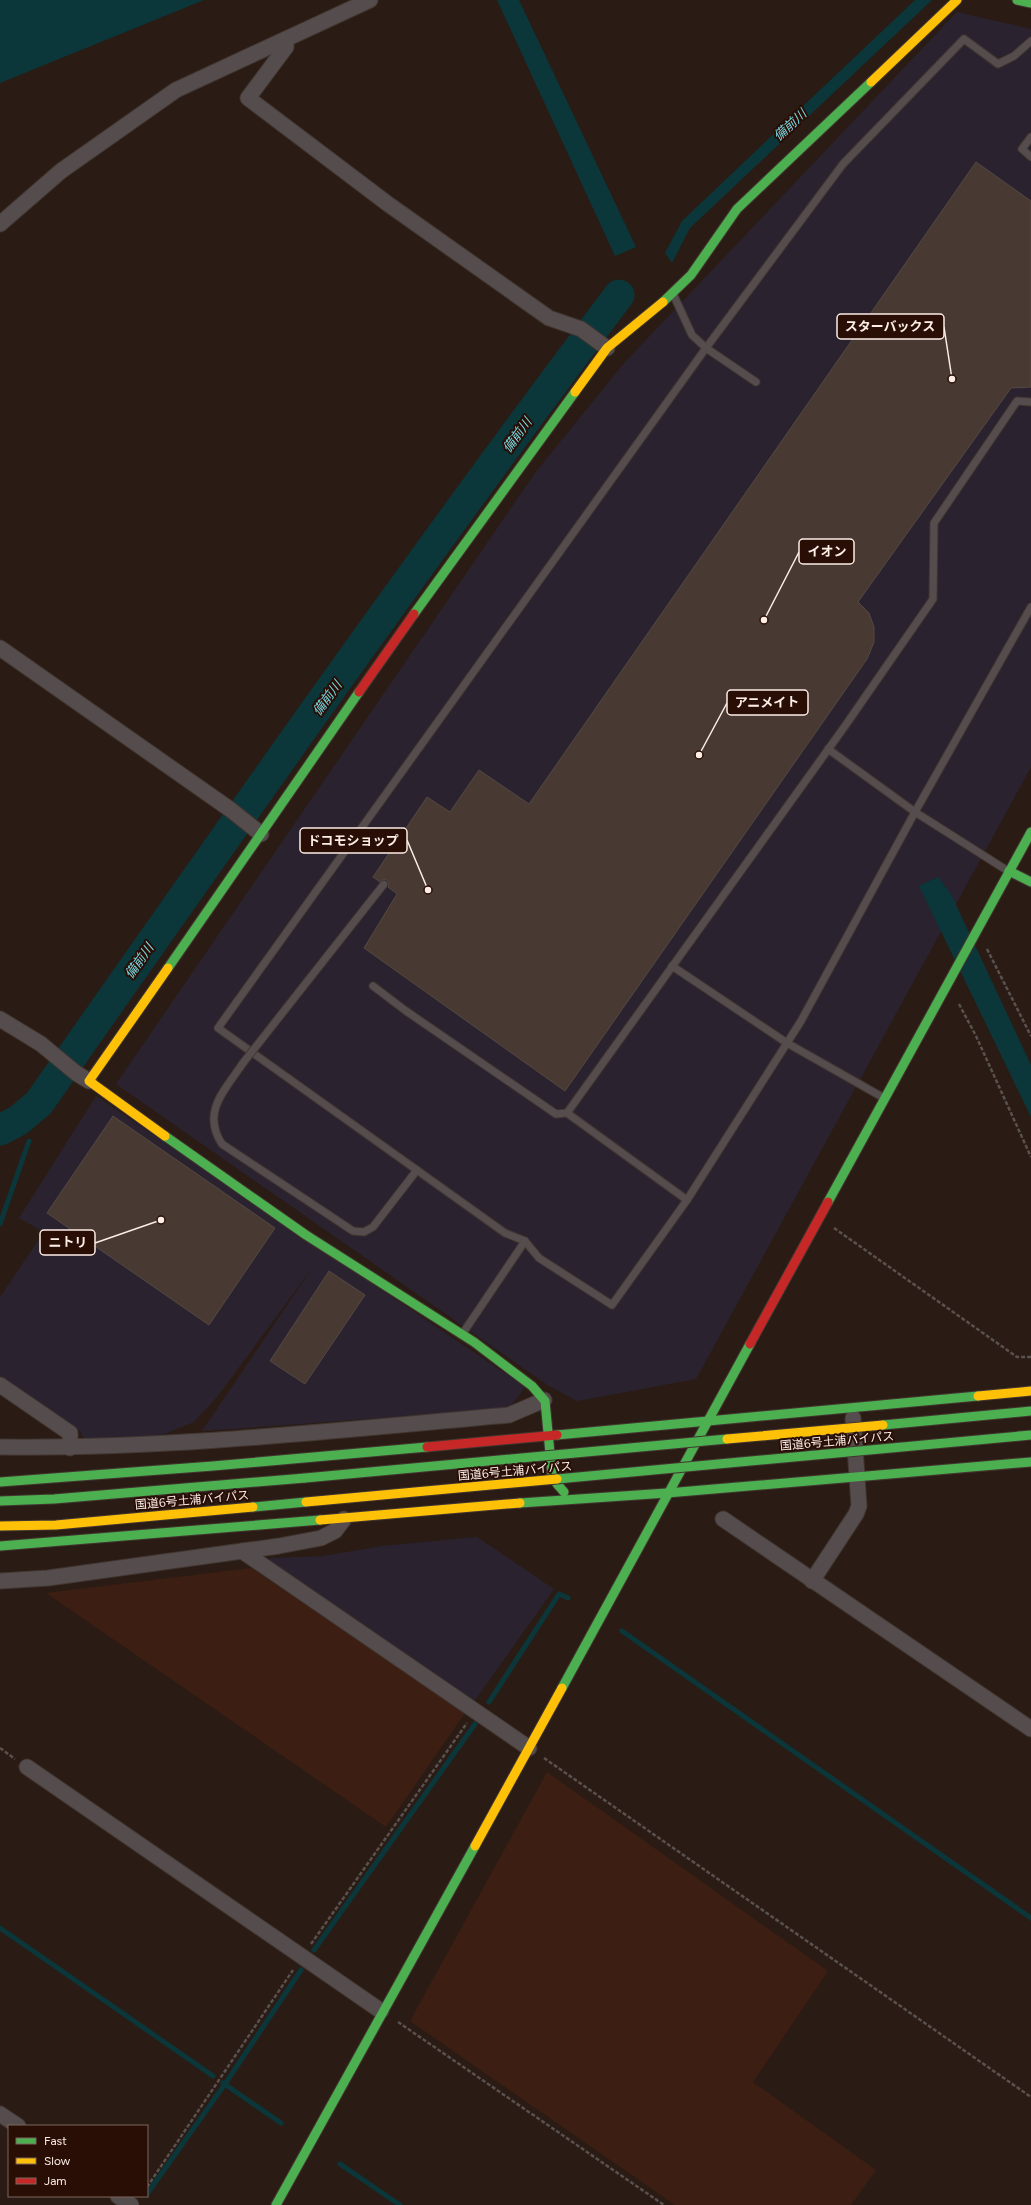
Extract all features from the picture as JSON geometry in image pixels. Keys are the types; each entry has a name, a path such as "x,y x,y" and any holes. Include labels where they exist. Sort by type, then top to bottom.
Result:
{"main road":[{"path":"572,1498 558,1487 550,1468 549,1435 544,1400 528,1383 462,1335 305,1235 89,1081 602,344 673,294 692,274 737,209 957,0"},
{"path":"1017,0 1031,3"},
{"path":"276,2205 381,2011 529,1748 667,1493 1031,832"},
{"path":"1009,871 1031,882"},
{"path":"0,1482 213,1466 1031,1391"},
{"name":"国道6号土浦バイパス","path":"0,1501 54,1499 304,1478 1031,1411"},
{"name":"国道6号土浦バイパス","path":"0,1526 56,1525 1031,1435"},
{"path":"0,1546 90,1541 572,1498 667,1493 1031,1462"}],"street":[{"path":"0,224 61,171 176,90 370,0"},
{"path":"286,39 286,47 248,98 388,204 549,318 581,329 602,344"},
{"path":"0,648 231,810 261,834"},
{"path":"0,1019 41,1044 76,1074 89,1081"},
{"path":"0,1385 70,1433 70,1448"},
{"path":"0,1447 70,1448 169,1444 509,1415 544,1400"},
{"path":"812,1581 856,1514 859,1506 852,1407"},
{"path":"0,1581 48,1578 242,1551 321,1538 335,1531 344,1519"},
{"path":"724,1519 812,1581 1031,1729"},
{"path":"242,1551 529,1748"},
{"path":"27,1767 381,2011"},
{"path":"0,2114 16,2125"},
{"path":"119,2197 131,2205"}],"lane":[{"path":"1031,41 1014,56 998,64 964,39 843,164 706,348 218,1028 505,1233 525,1241 540,1258 612,1305 687,1200 787,1043 1031,607"},
{"path":"1031,137 1022,149 1031,157"},
{"path":"673,294 692,335 706,348 756,382"},
{"path":"567,1113 828,749 933,598 934,523 1017,401 1031,402"},
{"path":"828,749 915,812 1009,871"},
{"path":"384,884 243,1063 217,1100 213,1115 214,1132 222,1144 353,1231 364,1232 373,1227 417,1170"},
{"path":"672,966 787,1043 884,1098"},
{"path":"373,986 406,1011 556,1114 567,1113 687,1200"},
{"path":"462,1335 525,1241"}],"path":[{"path":"977,929 1031,1036"},
{"path":"946,984 976,1036 1031,1157"},
{"path":"818,1220 828,1223 1017,1357 1031,1357"},
{"path":"148,2186 302,1956 476,1711"},
{"path":"529,1748 1031,2097"},
{"path":"381,2011 664,2205"}],"shaded area":[{"path":"957,12 1031,29 1031,767 696,1379 577,1401 549,1386 116,1084 535,473 625,362"},
{"path":"96,1096 525,1387 509,1409 202,1431 313,1267 217,1397 194,1422 154,1438 85,1441 80,1431 0,1376 0,1297 44,1232 19,1218"},
{"path":"477,1537 554,1589 473,1703 269,1564 270,1558 323,1556 382,1546"},
{"path":"251,1568 465,1713 386,1827 46,1593"},
{"path":"547,1772 828,1971 753,2082 876,2170 851,2205 675,2205 410,2021"}],"water":[{"path":"0,0 204,0 0,83"},
{"path":"497,0 519,0 636,247 615,256"},
{"path":"915,0 932,0 690,228 672,263 665,253 682,221"},
{"path":"938,877 951,894 1031,1065 1031,1117 919,886"},
{"path":"13,1114 19,1126 0,1134 0,1118"}],"building":[{"path":"976,162 1031,201 1031,387 1011,388 858,602 869,613 874,627 874,642 867,659 565,1091 364,948 397,894 388,887 389,883 387,880 383,879 380,882 373,877 427,797 450,812 479,770 529,804"},
{"path":"113,1116 275,1228 209,1325 47,1213"},
{"path":"329,1271 365,1295 305,1384 270,1361"}],"waterway":[{"name":"備前川","path":"0,1130 19,1120 39,1103 253,798 471,495 619,295"},
{"name":"備前川","path":"0,1224 29,1141"},
{"path":"489,1702 559,1594 568,1598"},
{"path":"622,1631 1031,1918"},
{"path":"314,1950 475,1724"},
{"path":"0,1928 213,2076"},
{"path":"148,2193 225,2084 301,1970"},
{"path":"223,2083 281,2123"},
{"path":"340,2164 400,2205"}],"traffic: fast":[{"path":"1017,0 1031,3"},
{"path":"663,302 691,275 737,209 871,82"},
{"path":"414,614 575,392"},
{"path":"168,968 359,692"},
{"path":"828,1202 1031,832"},
{"path":"1009,871 1031,882"},
{"path":"165,1136 306,1235 474,1342 532,1386 545,1401 552,1474 557,1484 564,1492"},
{"path":"562,1688 750,1344"},
{"path":"708,1421 978,1396"},
{"path":"883,1425 1031,1411"},
{"path":"557,1435 708,1421"},
{"path":"557,1479 1031,1435"},
{"path":"305,1478 727,1439"},
{"path":"0,1482 213,1466 427,1447"},
{"path":"667,1493 1031,1462"},
{"path":"0,1501 54,1499 305,1478"},
{"path":"520,1503 667,1493"},
{"path":"253,1507 306,1502"},
{"path":"0,1546 320,1520"},
{"path":"276,2205 475,1846"}],"traffic: slow":[{"path":"871,82 957,0"},
{"path":"575,392 607,348 663,302"},
{"path":"165,1136 89,1081 168,968"},
{"path":"978,1396 1031,1391"},
{"path":"727,1439 883,1425"},
{"path":"306,1502 557,1479"},
{"path":"320,1520 520,1503"},
{"path":"0,1526 56,1525 253,1507"},
{"path":"475,1846 562,1688"}],"traffic: jam":[{"path":"359,692 414,614"},
{"path":"750,1344 828,1202"},
{"path":"427,1447 557,1435"}],"place":[{"name":"スターバックス","path":"952,379"},
{"name":"イオン","path":"764,620"},
{"name":"アニメイト","path":"699,755"},
{"name":"ドコモショップ","path":"428,890"},
{"name":"ニトリ","path":"161,1220"}]}
